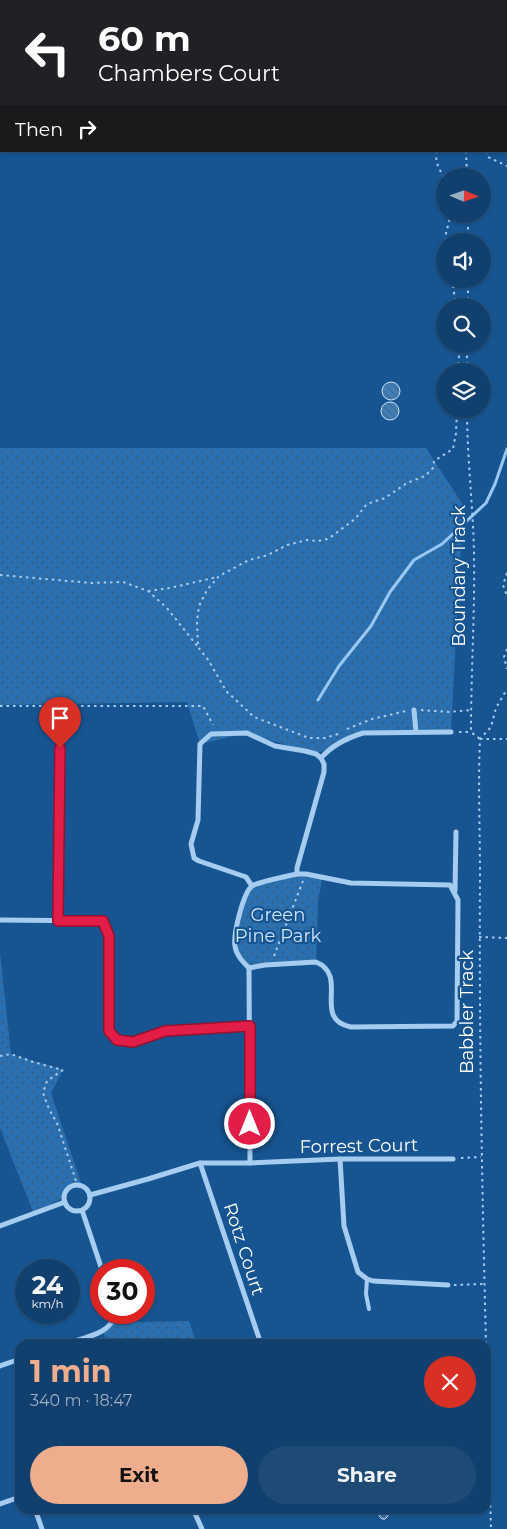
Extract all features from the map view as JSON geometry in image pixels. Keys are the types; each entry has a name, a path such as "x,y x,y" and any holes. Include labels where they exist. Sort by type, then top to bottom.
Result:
{"street":[{"path":"414,710 416,732"},
{"path":"58,921 60,722"},
{"path":"320,758 326,751 339,743 363,733 451,732"},
{"path":"252,886 246,877 199,861 194,858 192,852 191,844 198,820 200,744 211,734 247,733 275,746 316,754 324,764 324,772 297,868 297,874"},
{"path":"249,968 316,962 323,964 331,976 333,1015 336,1022 343,1025 351,1027 453,1026 457,1021 458,1015 458,900 455,891 456,832"},
{"path":"250,1163 249,968 240,958 235,947 234,937 246,895 252,886 297,874 306,874 351,883 450,885 455,891"},
{"path":"0,920 103,921 109,936 109,1031 117,1040 133,1042 165,1031 250,1026"},
{"path":"340,1159 344,1226 358,1272 368,1279 448,1285"},
{"name":"Forrest Court","path":"90,1195 200,1163 340,1159 453,1159"},
{"name":"Rotz Court","path":"200,1163 259,1339"},
{"path":"77,1184 86,1189 90,1195 89,1203 82,1210 71,1209 65,1202 64,1197 68,1188 77,1184"},
{"path":"0,1226 65,1202"},
{"path":"82,1210 98,1259"},
{"path":"78,1339 107,1328 110,1324"},
{"path":"0,1366 15,1361"},
{"path":"0,1504 15,1499"},
{"path":"37,1514 42,1529"},
{"path":"195,1514 202,1529"}],"lane":[{"path":"368,1279 366,1294 369,1308"}],"path":[{"path":"437,152 436,156 440,168"},
{"path":"466,152 467,168"},
{"path":"486,152 488,157 507,166"},
{"path":"148,591 170,588 219,576 249,560 287,545 307,540 318,541 328,538 355,519 367,504 385,498 407,483 425,476 433,468 434,461 453,449 457,418"},
{"name":"Boundary Track","path":"467,418 467,450 473,524 472,732"},
{"path":"507,573 503,585 507,596"},
{"path":"0,575 91,583 123,582 148,591 167,608 209,661 226,691 254,717 309,738 326,738 372,720 414,710 449,712 472,710"},
{"path":"198,647 197,621 200,606 207,590 219,576"},
{"path":"507,649 504,657 507,669"},
{"path":"480,739 491,727 496,708 507,689"},
{"path":"0,706 203,706 217,733"},
{"path":"55,706 60,722"},
{"path":"451,732 472,732 480,739 507,739"},
{"name":"Babbler Track","path":"480,739 478,783 481,1157 486,1339"},
{"path":"270,965 306,874"},
{"path":"480,936 507,938"},
{"path":"0,1056 11,1054 63,1070 47,1081 43,1093 57,1123 77,1184"},
{"path":"453,1159 481,1157"},
{"path":"448,1285 484,1284"},
{"path":"491,1514 491,1529"}],"green space":[{"path":"0,448 426,448 463,505 451,732 363,733 316,754 247,733 200,744 187,702 0,705"},
{"name":"Green Pine Park","path":"297,874 322,879 318,902 316,962 249,968 235,947 246,895 252,886"},
{"path":"0,953 11,1054 63,1070 51,1093 82,1186 72,1186 64,1197 34,1214 0,1128"},
{"path":"189,1321 195,1339 106,1339 103,1330 109,1324 155,1324 155,1322"}],"building":[{"path":"391,382 397,385 400,391 397,397 391,400 385,397 382,391 385,385"},
{"path":"390,402 396,405 399,411 396,417 390,420 384,417 381,411 384,405"},
{"path":"380,1514 388,1514 385,1519 379,1516"}],"waterway":[{"path":"318,700 339,666 371,626 390,592 414,560 442,544 486,503 495,484 507,449"}],"route":[{"path":"60,748 58,921 103,921 107,928 109,936 109,1031 117,1040 133,1042 165,1031 250,1026 250,1124"}]}
